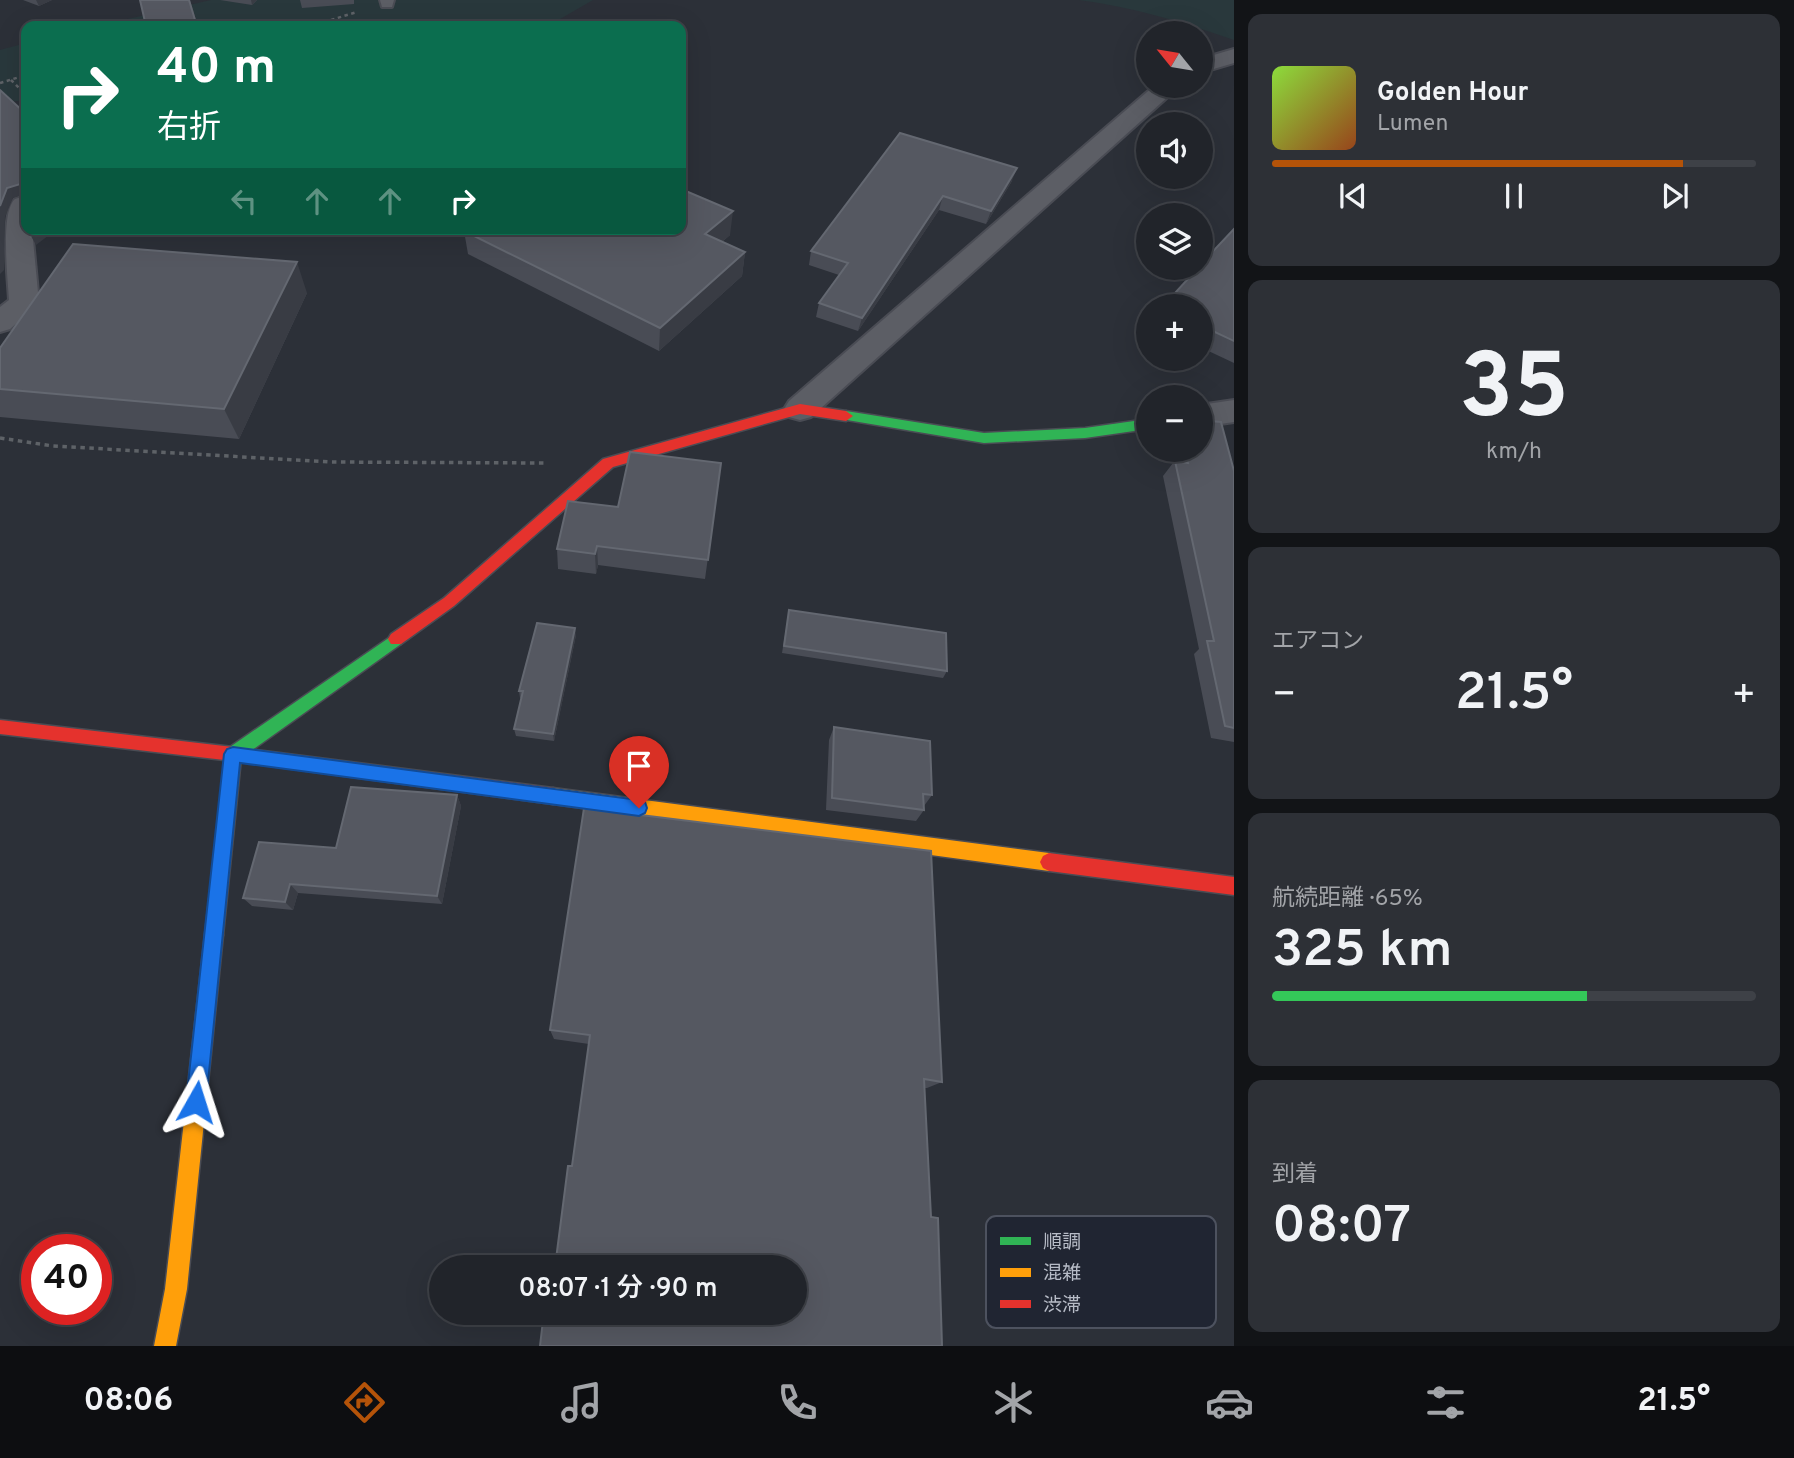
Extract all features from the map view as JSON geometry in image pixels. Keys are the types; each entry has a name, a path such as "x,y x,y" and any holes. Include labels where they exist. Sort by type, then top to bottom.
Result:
{"street":[{"path":"1213,63 1234,57"},
{"path":"800,409 1154,98"},
{"path":"0,322 24,303 18,232 21,216"},
{"path":"165,1346 176,1289 233,754 449,602 608,463 800,409 984,438 1085,433 1136,426"},
{"path":"1213,414 1234,411"},
{"path":"0,727 233,754 1234,886"}],"path":[{"path":"327,21 387,2"},
{"path":"0,83 21,77"},
{"path":"11,80 21,90"},
{"path":"0,438 53,446 331,462 608,463"}],"shaded area":[{"path":"211,0 593,0 557,21 119,21"},
{"path":"1079,0 1234,0 1234,40 1213,33 1213,21 1175,21"},
{"path":"21,44 21,101 0,103 0,50"}],"building":[{"path":"140,0 189,0 195,20 189,21 145,21"},
{"path":"0,90 21,109 21,185 7,188 0,206"},
{"path":"900,133 1017,168 991,211 943,196 862,318 819,303 848,263 811,251"},
{"path":"686,191 733,211 705,234 745,252 660,328 472,235 686,235"},
{"path":"1234,229 1234,341 1213,331 1213,294 1174,294 1187,280 1213,280 1213,251"},
{"path":"73,244 297,262 224,409 0,389 0,348"},
{"path":"1213,421 1221,422 1234,471 1234,728 1225,726 1207,641 1214,641 1175,462 1213,462"},
{"path":"630,452 721,463 708,560 597,546 595,554 557,549 568,501 618,507"},
{"path":"789,610 946,633 947,671 784,646"},
{"path":"537,623 575,628 553,734 514,729 523,691 519,691"},
{"path":"834,727 930,741 932,795 923,794 924,810 832,798"},
{"path":"351,787 457,795 437,896 290,884 285,902 243,898 259,842 336,848"},
{"path":"584,808 931,851 942,1082 924,1079 931,1217 938,1218 942,1346 540,1346 542,1325 807,1325 807,1255 557,1255 590,1035 550,1030"}],"traffic: fast":[{"path":"846,416 984,438 1085,433 1136,426"},
{"path":"214,935 233,754 396,639"}],"traffic: slow":[{"path":"553,796 1049,862"},
{"path":"165,1346 176,1289 214,935"}],"traffic: jam":[{"path":"396,639 449,602 608,463 800,409 846,416"},
{"path":"0,727 553,796"},
{"path":"1049,862 1234,886"}],"route":[{"path":"196,1102 233,754 639,808"}]}
